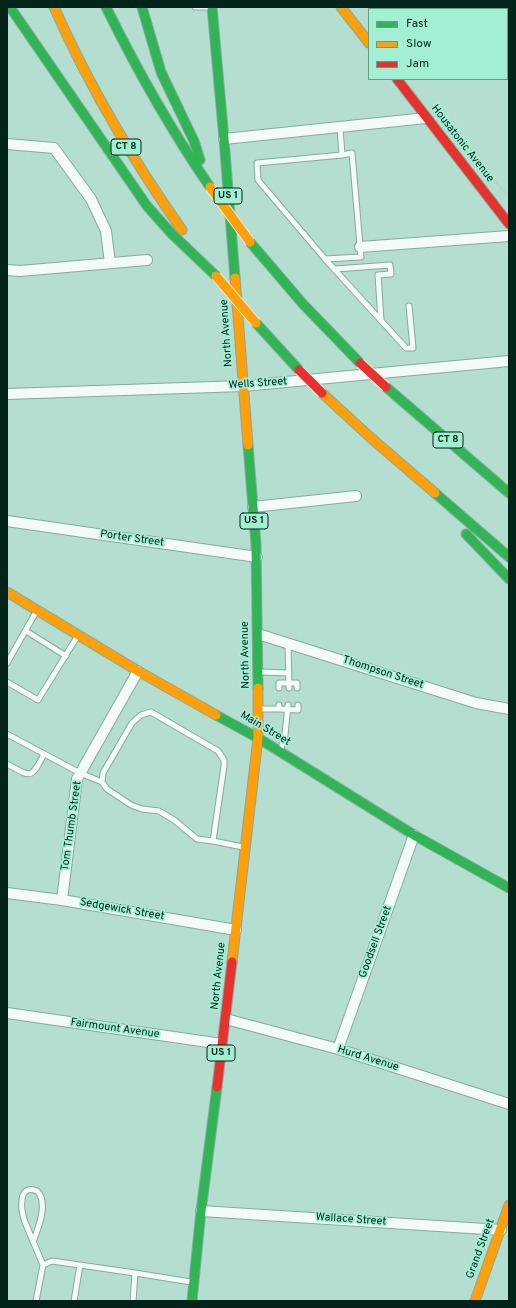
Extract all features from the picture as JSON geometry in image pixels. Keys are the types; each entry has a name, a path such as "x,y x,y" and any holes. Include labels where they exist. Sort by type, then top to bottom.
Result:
{"main road":[{"path":"10,7 147,206 178,242 216,276"},
{"name":"CT 8","path":"54,7 88,79 125,145 167,210 216,276 256,323 322,393 509,557"},
{"name":"CT 8","path":"106,7 149,92 179,142 250,242 304,306 360,363 509,493"},
{"path":"142,7 161,72 194,141 210,187"},
{"name":"North Avenue","path":"192,1301 201,1211 226,1019 258,738 257,557 212,7"},
{"path":"341,7 368,42"},
{"name":"Housatonic Avenue","path":"397,80 509,224"},
{"path":"400,462 509,579"},
{"name":"Main Street","path":"7,592 138,670 258,738 414,835 509,888"},
{"name":"Grand Street","path":"475,1301 509,1205"}],"street":[{"path":"224,139 426,118"},
{"path":"7,144 54,148 63,158 91,199 106,231 110,263"},
{"path":"360,247 509,236"},
{"path":"7,270 20,271 147,260"},
{"name":"Wells Street","path":"7,394 243,386 509,361"},
{"path":"253,507 356,496"},
{"name":"Porter Street","path":"7,521 257,557"},
{"name":"Thompson Street","path":"258,634 476,702 509,709"},
{"name":"Tom Thumb Street","path":"62,900 77,779 138,670"},
{"name":"Goodsell Street","path":"338,1049 414,835"},
{"name":"Sedgewick Street","path":"7,893 62,900 236,930"},
{"name":"Fairmount Avenue","path":"7,1014 222,1044"},
{"name":"Hurd Avenue","path":"226,1019 338,1049 509,1104"},
{"name":"Wallace Street","path":"201,1211 501,1230"}],"lane":[{"path":"194,7 212,7"},
{"path":"340,128 342,154"},
{"path":"326,259 361,257 352,153 257,163 258,180 335,270 406,348 413,348 409,306"},
{"path":"335,270 390,265 391,274 378,275 381,320"},
{"path":"7,664 37,610"},
{"path":"26,631 66,656"},
{"path":"7,682 38,700 78,635"},
{"path":"288,643 289,685"},
{"path":"258,672 289,673"},
{"path":"279,688 279,683 289,685 298,683 297,688"},
{"path":"258,709 279,707 298,710 298,705"},
{"path":"280,752 285,735 288,708"},
{"path":"102,782 103,773 132,723 140,715 151,712 218,751 224,760 213,841"},
{"path":"7,734 80,773 102,782 107,789 131,805 142,809 159,811 174,820 197,839 246,847"},
{"path":"7,764 25,774 31,774 36,770 44,754"},
{"path":"33,1242 40,1224 42,1198 37,1191 26,1190 23,1194 22,1209 25,1222 33,1242 43,1265 36,1301"},
{"path":"43,1265 52,1261 135,1272 194,1283"},
{"path":"74,1301 80,1265"},
{"path":"133,1301 135,1272"}],"path":[{"path":"446,121 509,198"}],"traffic: fast":[{"path":"10,7 147,206 172,234 216,276"},
{"path":"106,7 155,99 210,187"},
{"path":"142,7 161,72 194,141 200,160"},
{"path":"212,7 235,278"},
{"path":"250,242 303,304 360,363"},
{"path":"256,323 299,370"},
{"path":"386,387 509,493"},
{"path":"248,445 256,544 258,688"},
{"path":"435,493 509,557"},
{"path":"466,534 509,579"},
{"path":"216,715 258,738 414,835 509,888"},
{"path":"192,1301 201,1211 217,1087"}],"traffic: slow":[{"path":"54,7 67,36 112,122 182,230"},
{"path":"341,7 368,42"},
{"path":"210,187 250,242"},
{"path":"216,276 256,323"},
{"path":"235,278 248,445"},
{"path":"322,393 371,438 435,493"},
{"path":"7,592 138,671 216,715"},
{"path":"232,962 258,738 258,688"},
{"path":"475,1301 509,1205"}],"traffic: jam":[{"path":"398,80 509,224"},
{"path":"360,363 386,387"},
{"path":"299,370 322,393"},
{"path":"217,1087 232,962"}]}
